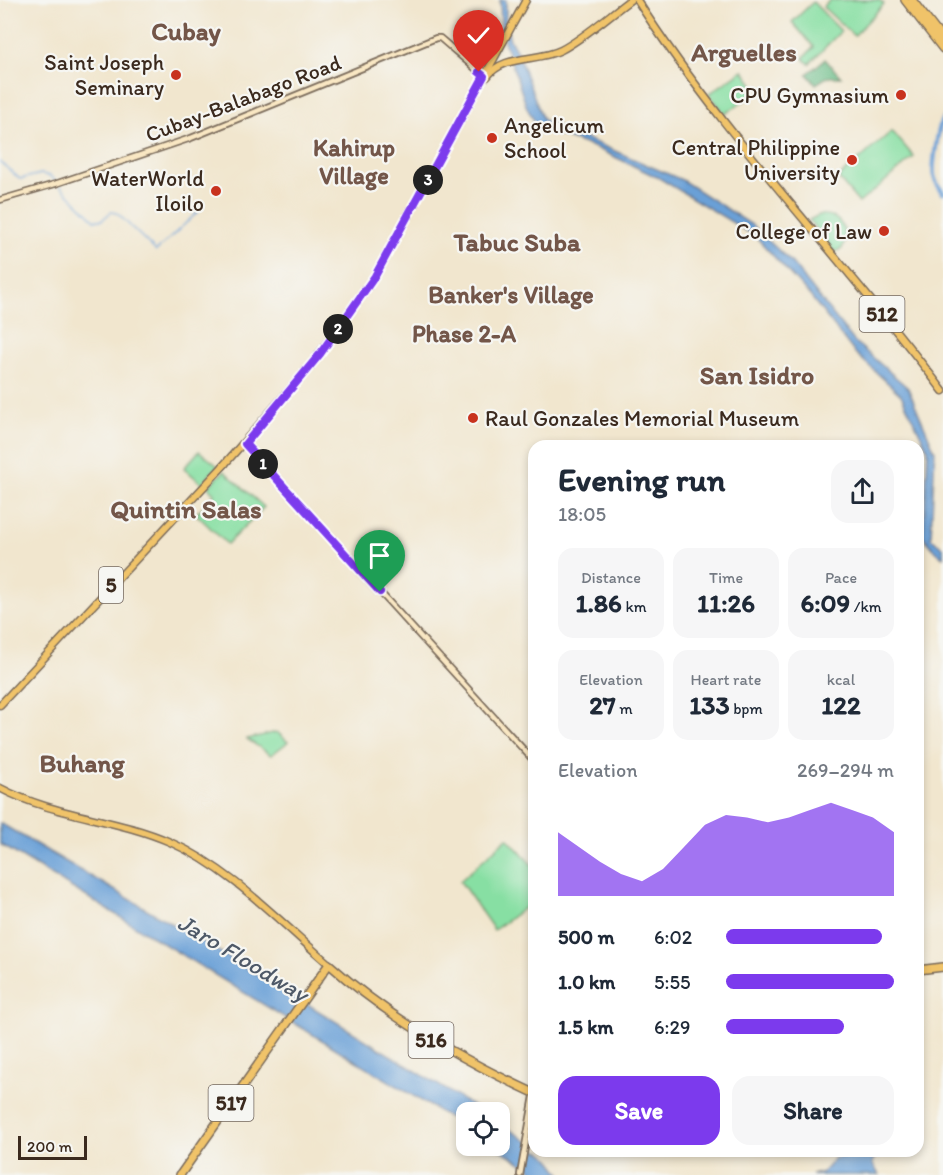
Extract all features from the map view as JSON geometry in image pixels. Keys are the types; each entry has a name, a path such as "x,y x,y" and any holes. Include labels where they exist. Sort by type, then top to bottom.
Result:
{"highway":[{"path":"905,0 943,40"},
{"path":"912,0 943,48"},
{"name":"517","path":"180,1175 329,964"},
{"name":"516","path":"329,964 374,1002 412,1028 528,1092"},
{"path":"924,969 943,967"}],"main road":[{"path":"439,161 526,0"},
{"path":"485,76 510,62 560,51 630,0"},
{"name":"512","path":"637,0 678,59 745,147 943,391"},
{"name":"Cubay-Balabago Road","path":"0,200 191,138 436,38 440,38 485,76"},
{"path":"494,58 501,65"},
{"name":"5","path":"0,705 266,419 320,354 375,276 485,76"},
{"path":"244,443 528,754"},
{"name":"516","path":"0,786 41,805 170,842 249,893 329,964"},
{"path":"123,823 133,830"},
{"path":"521,1173 528,1132"}],"green space":[{"path":"830,0 879,0 884,4 854,36 823,7"},
{"path":"813,2 841,31 809,64 803,58 814,47 792,22"},
{"path":"825,59 841,77 827,77 816,84 807,74"},
{"path":"743,70 755,87 751,89 753,94 725,114 709,94"},
{"path":"892,131 914,157 859,203 838,178"},
{"path":"819,215 832,217 841,225 845,236 842,249 834,252 809,220"},
{"path":"199,451 218,466 202,484 184,468"},
{"path":"224,471 264,507 227,544 196,514 215,494 208,487"},
{"path":"277,732 288,742 271,755 247,739"},
{"path":"507,838 528,861 528,905 494,930 460,881"}],"water":[{"path":"500,0 506,0 506,23 510,40 518,54 543,120 682,180 752,225 792,263 854,341 908,388 935,451 931,538 943,547 943,557 924,537 928,450 901,395 854,352 811,297 755,236 659,178 596,148 538,128 527,108 501,32"},
{"path":"0,823 283,989 466,1102 456,1102 456,1122 0,844"},
{"path":"510,1130 528,1142 528,1157 548,1157 562,1175 536,1175 510,1156"},
{"path":"876,1157 872,1162 879,1175 811,1175 823,1172 835,1158"}],"waterway":[{"path":"943,119 937,138 934,171 935,180 943,193"},
{"path":"0,162 20,179 41,174 50,176 95,220 102,220 111,212 117,213 156,251 201,209"}],"place":[{"name":"Saint Joseph Seminary","path":"176,75"},
{"name":"CPU Gymnasium","path":"901,95"},
{"name":"Angelicum School","path":"492,138"},
{"name":"Central Philippine University","path":"852,160"},
{"name":"WaterWorld Iloilo","path":"216,191"},
{"name":"College of Law","path":"884,231"},
{"name":"Raul Gonzales Memorial Museum","path":"473,418"}],"district":[{"name":"Cubay","path":"186,31"},
{"name":"Arguelles","path":"744,52"},
{"name":"Kahirup Village","path":"354,162"},
{"name":"Tabuc Suba","path":"517,242"},
{"name":"Banker's Village","path":"511,295"},
{"name":"Phase 2-A","path":"464,334"},
{"name":"San Isidro","path":"757,375"},
{"name":"Quintin Salas","path":"186,509"},
{"name":"Buhang","path":"82,763"}],"route":[{"path":"380,592 245,444 320,354 375,276 484,76 479,72"}],"water label":[{"name":"Jaro Floodway","path":"243,958"}]}
